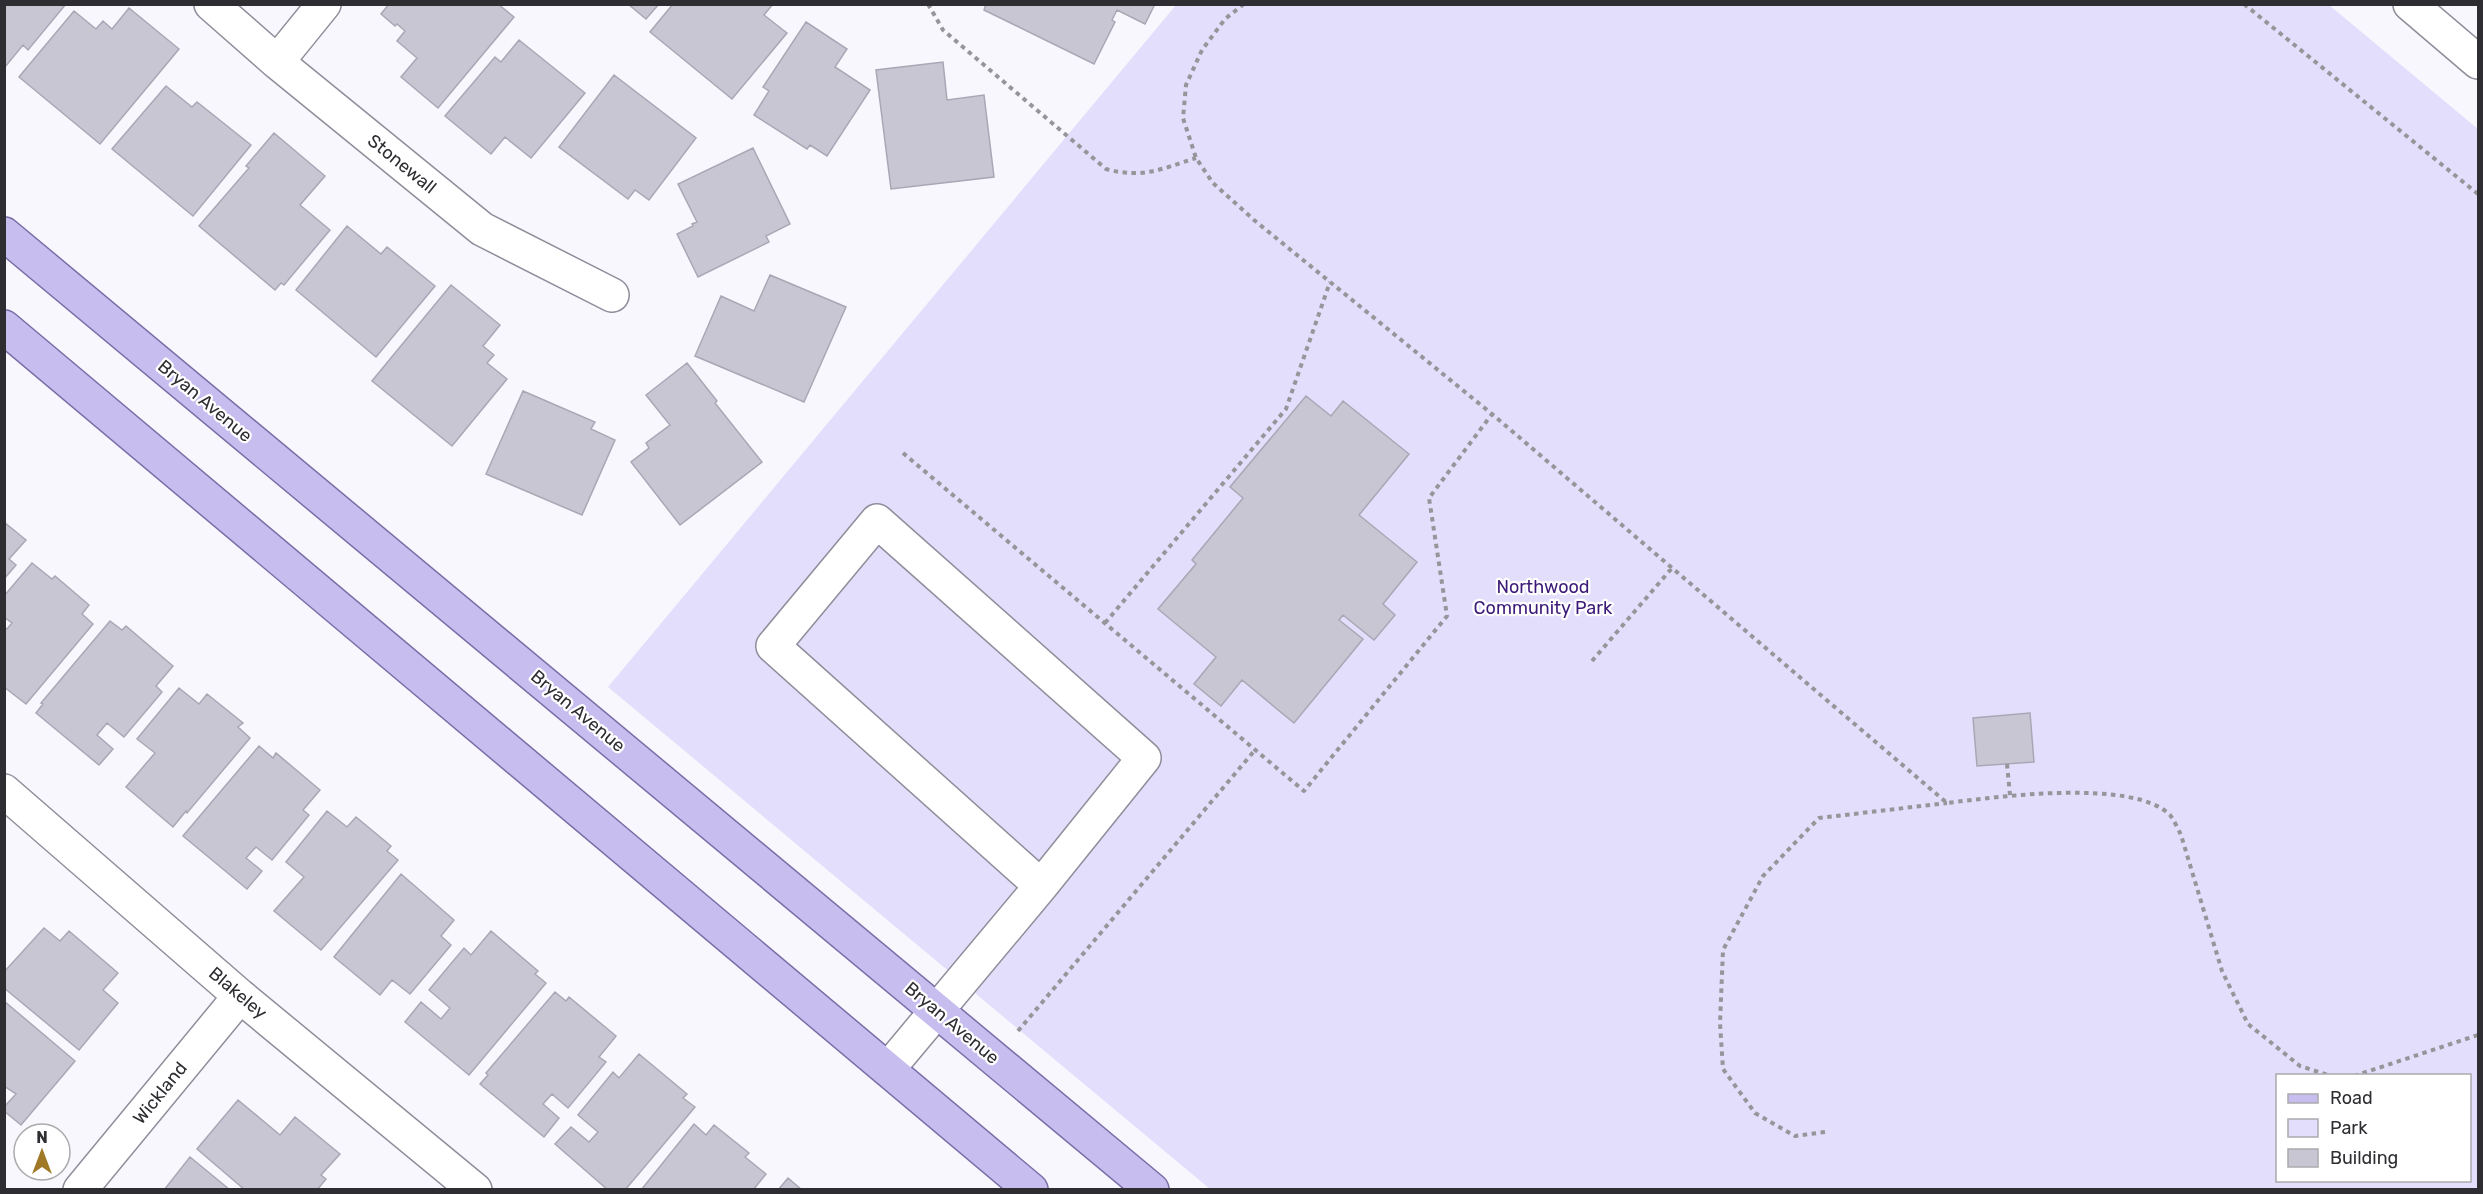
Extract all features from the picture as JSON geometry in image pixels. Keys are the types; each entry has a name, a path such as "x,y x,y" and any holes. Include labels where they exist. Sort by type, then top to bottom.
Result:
{"main road":[{"name":"Bryan Avenue","path":"4,234 1152,1190"},
{"path":"4,327 1031,1190"}],"street":[{"name":"Stonewall","path":"211,4 277,62 482,229 612,295"},
{"path":"277,62 324,4"},
{"path":"2410,4 2478,62"},
{"path":"888,1069 1041,886 1144,758 877,521 773,646 1041,886"},
{"name":"Blakeley","path":"4,791 240,996 475,1190"},
{"name":"Wickland","path":"80,1190 240,996"}],"path":[{"path":"928,4 943,30 1106,169 1125,174 1144,174 1196,158"},
{"path":"1244,4 1225,19 1202,50 1186,85 1183,118 1196,158 1213,183 1492,414 1947,803"},
{"path":"2244,4 2478,194"},
{"path":"1105,623 1286,409 1330,282"},
{"path":"903,453 1305,791 1447,616 1429,498 1492,414"},
{"path":"1592,661 1672,568"},
{"path":"995,1059 1255,750"},
{"path":"2007,764 2010,795"},
{"path":"1825,1132 1795,1136 1755,1113 1723,1069 1720,1023 1723,950 1763,876 1819,818 2010,795 2110,794 2146,802 2169,815 2181,835 2222,971 2248,1024 2300,1066 2325,1074"},
{"path":"2360,1074 2478,1035"}],"green space":[{"name":"Northwood Community Park","path":"1176,5 2329,5 2478,129 2478,1189 1210,1189 608,687"}],"building":[{"path":"4,4 66,4 28,50 23,45 5,67"},
{"path":"389,4 498,4 514,17 438,108 401,77 417,58 397,41 405,31 381,14"},
{"path":"628,4 659,4 646,19"},
{"path":"673,4 773,4 764,15 787,33 732,99 650,32"},
{"path":"986,4 1155,4 1145,24 1117,10 1112,20 1115,22 1094,64 984,10"},
{"path":"129,8 179,49 100,144 19,77 74,11 96,29 103,21 112,29"},
{"path":"806,22 847,49 835,67 870,90 827,156 810,145 807,149 754,115 769,91 763,87"},
{"path":"519,40 585,93 531,158 505,137 491,154 445,116 495,57 501,62"},
{"path":"943,62 947,100 984,95 994,177 891,189 876,70"},
{"path":"614,75 696,138 649,200 635,190 628,199 559,147"},
{"path":"166,86 192,107 197,102 251,145 193,216 112,149"},
{"path":"274,133 325,176 300,205 330,230 284,285 281,283 275,290 199,226 249,168 246,166"},
{"path":"753,148 790,224 766,236 769,242 698,277 677,234 697,222 678,184"},
{"path":"347,226 381,254 387,247 435,286 376,357 296,290"},
{"path":"770,275 846,307 804,402 695,356 721,296 754,311"},
{"path":"451,285 500,325 483,346 494,355 487,363 507,379 452,446 372,381"},
{"path":"687,363 717,401 715,403 762,462 680,525 631,462 649,448 646,443 670,425 646,395"},
{"path":"523,391 595,422 591,429 615,440 582,515 486,474"},
{"path":"1306,396 1331,416 1343,401 1409,454 1359,515 1417,562 1383,604 1395,615 1374,640 1343,615 1339,620 1363,639 1294,723 1242,680 1221,706 1194,684 1216,657 1158,609 1196,564 1192,560 1243,498 1230,487"},
{"path":"4,522 26,540 9,559 16,565 4,579"},
{"path":"32,563 52,579 55,576 89,605 82,614 93,624 26,704 4,687 4,627 7,629 12,623 4,617 4,596"},
{"path":"110,621 122,630 126,626 173,666 156,686 162,692 124,737 107,723 97,735 113,749 99,765 36,713 43,704 41,703"},
{"path":"179,688 199,704 207,694 243,723 238,727 250,738 173,827 126,787 155,753 137,739"},
{"path":"2030,713 2034,762 1977,766 1973,718"},
{"path":"259,746 273,758 276,753 320,790 303,810 309,815 272,860 256,847 246,858 262,871 247,889 183,836"},
{"path":"327,811 347,827 356,817 391,846 387,851 398,860 321,950 274,911 304,877 286,862"},
{"path":"401,874 454,920 441,936 451,945 410,994 392,980 380,995 334,957"},
{"path":"44,928 60,941 69,931 118,973 103,990 118,1003 79,1050 4,988 4,972"},
{"path":"491,931 538,971 535,974 546,983 469,1075 405,1022 421,1002 441,1019 450,1008 429,990 464,948 471,955"},
{"path":"555,992 566,1001 569,997 616,1036 599,1057 606,1062 568,1108 552,1094 543,1104 559,1118 544,1137 480,1084 488,1075 486,1073"},
{"path":"4,1001 75,1061 24,1122 17,1122 4,1111 4,1107 16,1094 4,1086"},
{"path":"639,1054 687,1094 683,1098 695,1107 625,1190 608,1190 555,1144 571,1127 589,1142 598,1132 578,1115 613,1072 619,1078"},
{"path":"238,1100 280,1135 295,1117 340,1154 321,1175 326,1179 317,1190 245,1190 197,1149"},
{"path":"694,1124 706,1135 714,1125 749,1153 745,1157 766,1174 753,1190 641,1190"},
{"path":"190,1157 230,1190 164,1190"},
{"path":"788,1178 802,1190 778,1190"}]}
